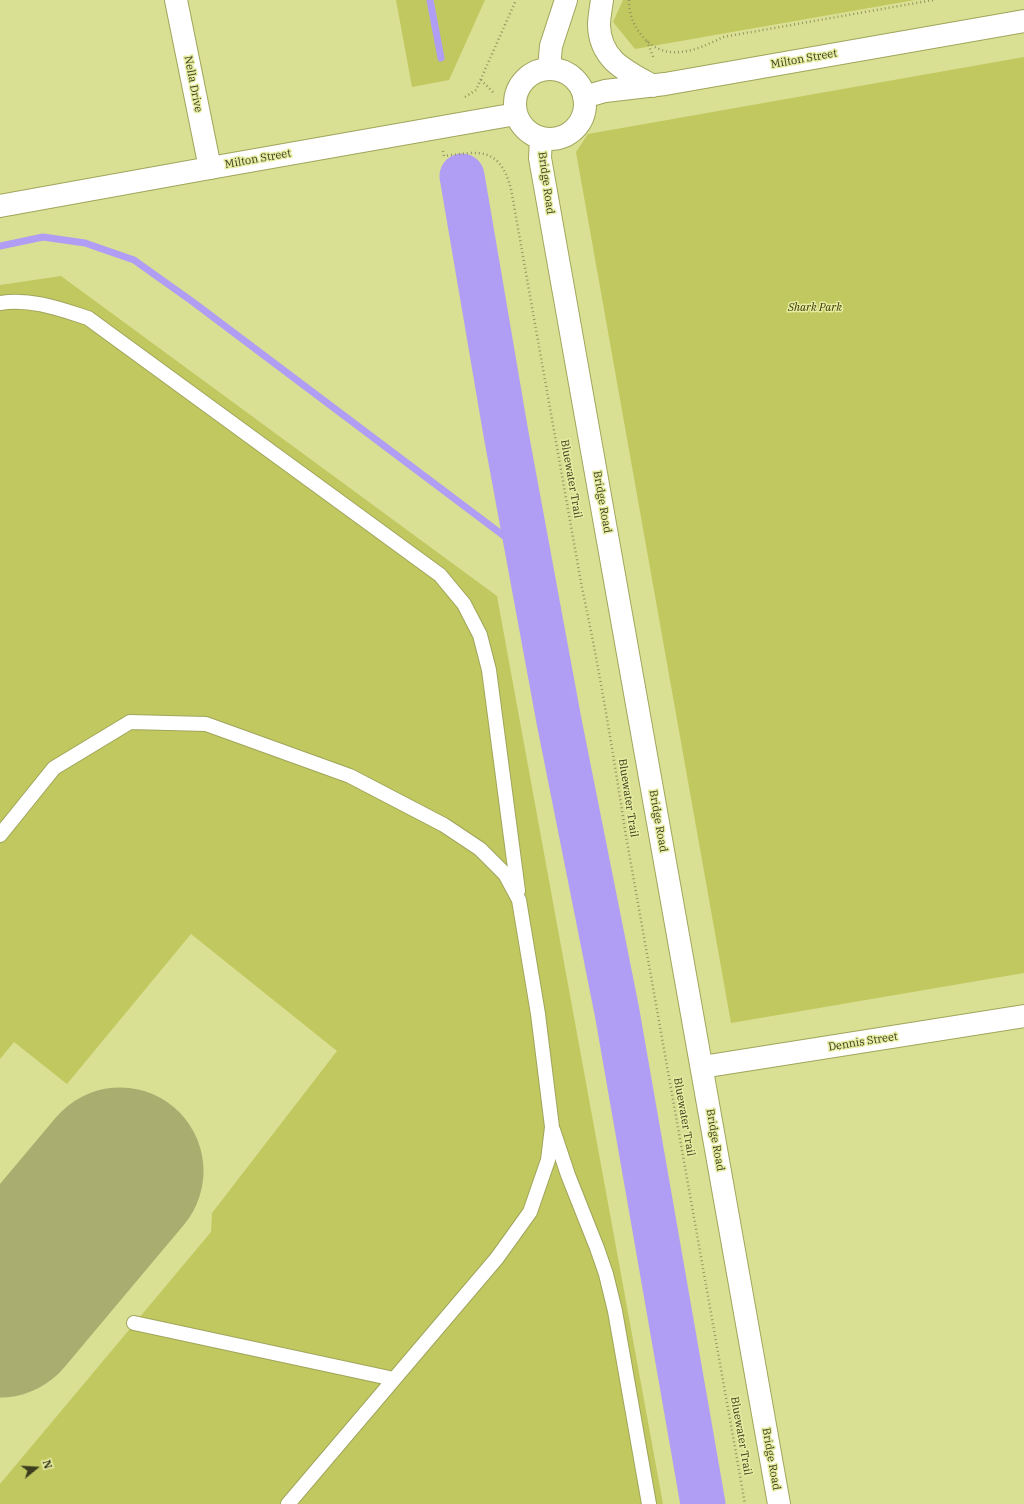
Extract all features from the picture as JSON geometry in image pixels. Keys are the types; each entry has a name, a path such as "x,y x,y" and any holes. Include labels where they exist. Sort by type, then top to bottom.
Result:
{"street":[{"name":"Nella Drive","path":"176,0 210,168"},
{"path":"548,68 551,46 566,0"},
{"path":"602,0 599,25 604,48 612,59 623,69 653,86"},
{"name":"Milton Street","path":"584,97 605,91 653,86 1024,21"},
{"path":"548,68 558,69 568,73 576,80 584,97 582,119 576,128 567,135 557,139 541,138 527,131 520,124 514,104 516,93 521,83 528,75 538,70 548,68"},
{"name":"Milton Street","path":"0,206 516,114"},
{"name":"Bridge Road","path":"541,138 540,158 779,1504"},
{"name":"Dennis Street","path":"702,1067 1024,1016"}],"lane":[{"path":"0,303 42,304 88,318 440,575 464,604 480,635 489,670 519,900 538,1014 552,1128 568,1175 606,1274 615,1311 649,1504"},
{"path":"0,835 54,768 130,722 206,724 350,776 444,825 480,849 505,874 519,900"},
{"path":"288,1504 497,1258 530,1212 548,1160 552,1128"},
{"path":"134,1323 394,1379"}],"path":[{"path":"461,99 476,90 516,0"},
{"path":"629,0 629,9 632,18 642,35 655,48 664,52 685,51 708,44 723,37 933,0"},
{"name":"Bluewater Trail","path":"442,148 444,156 473,152 483,153 492,158 502,165 507,174 511,189 582,588 592,633 613,750 626,836 744,1504"}],"green space":[{"path":"396,0 485,0 449,80 412,87"},
{"path":"623,0 915,0 635,49 613,22"},
{"name":"Shark Park","path":"1024,57 1024,973 731,1023 576,152 588,134"},
{"path":"61,276 497,596 663,1504 0,1504 0,1484 211,1232 212,1213 337,1051 191,934 67,1084 14,1042 0,1059 0,285"}],"waterway":[{"path":"430,0 441,58"},
{"path":"462,176 506,434 559,721 617,1012 703,1504"},
{"path":"0,246 43,237 85,243 134,260 193,302 528,554"}],"runway":[{"path":"0,1314 120,1171"}]}
